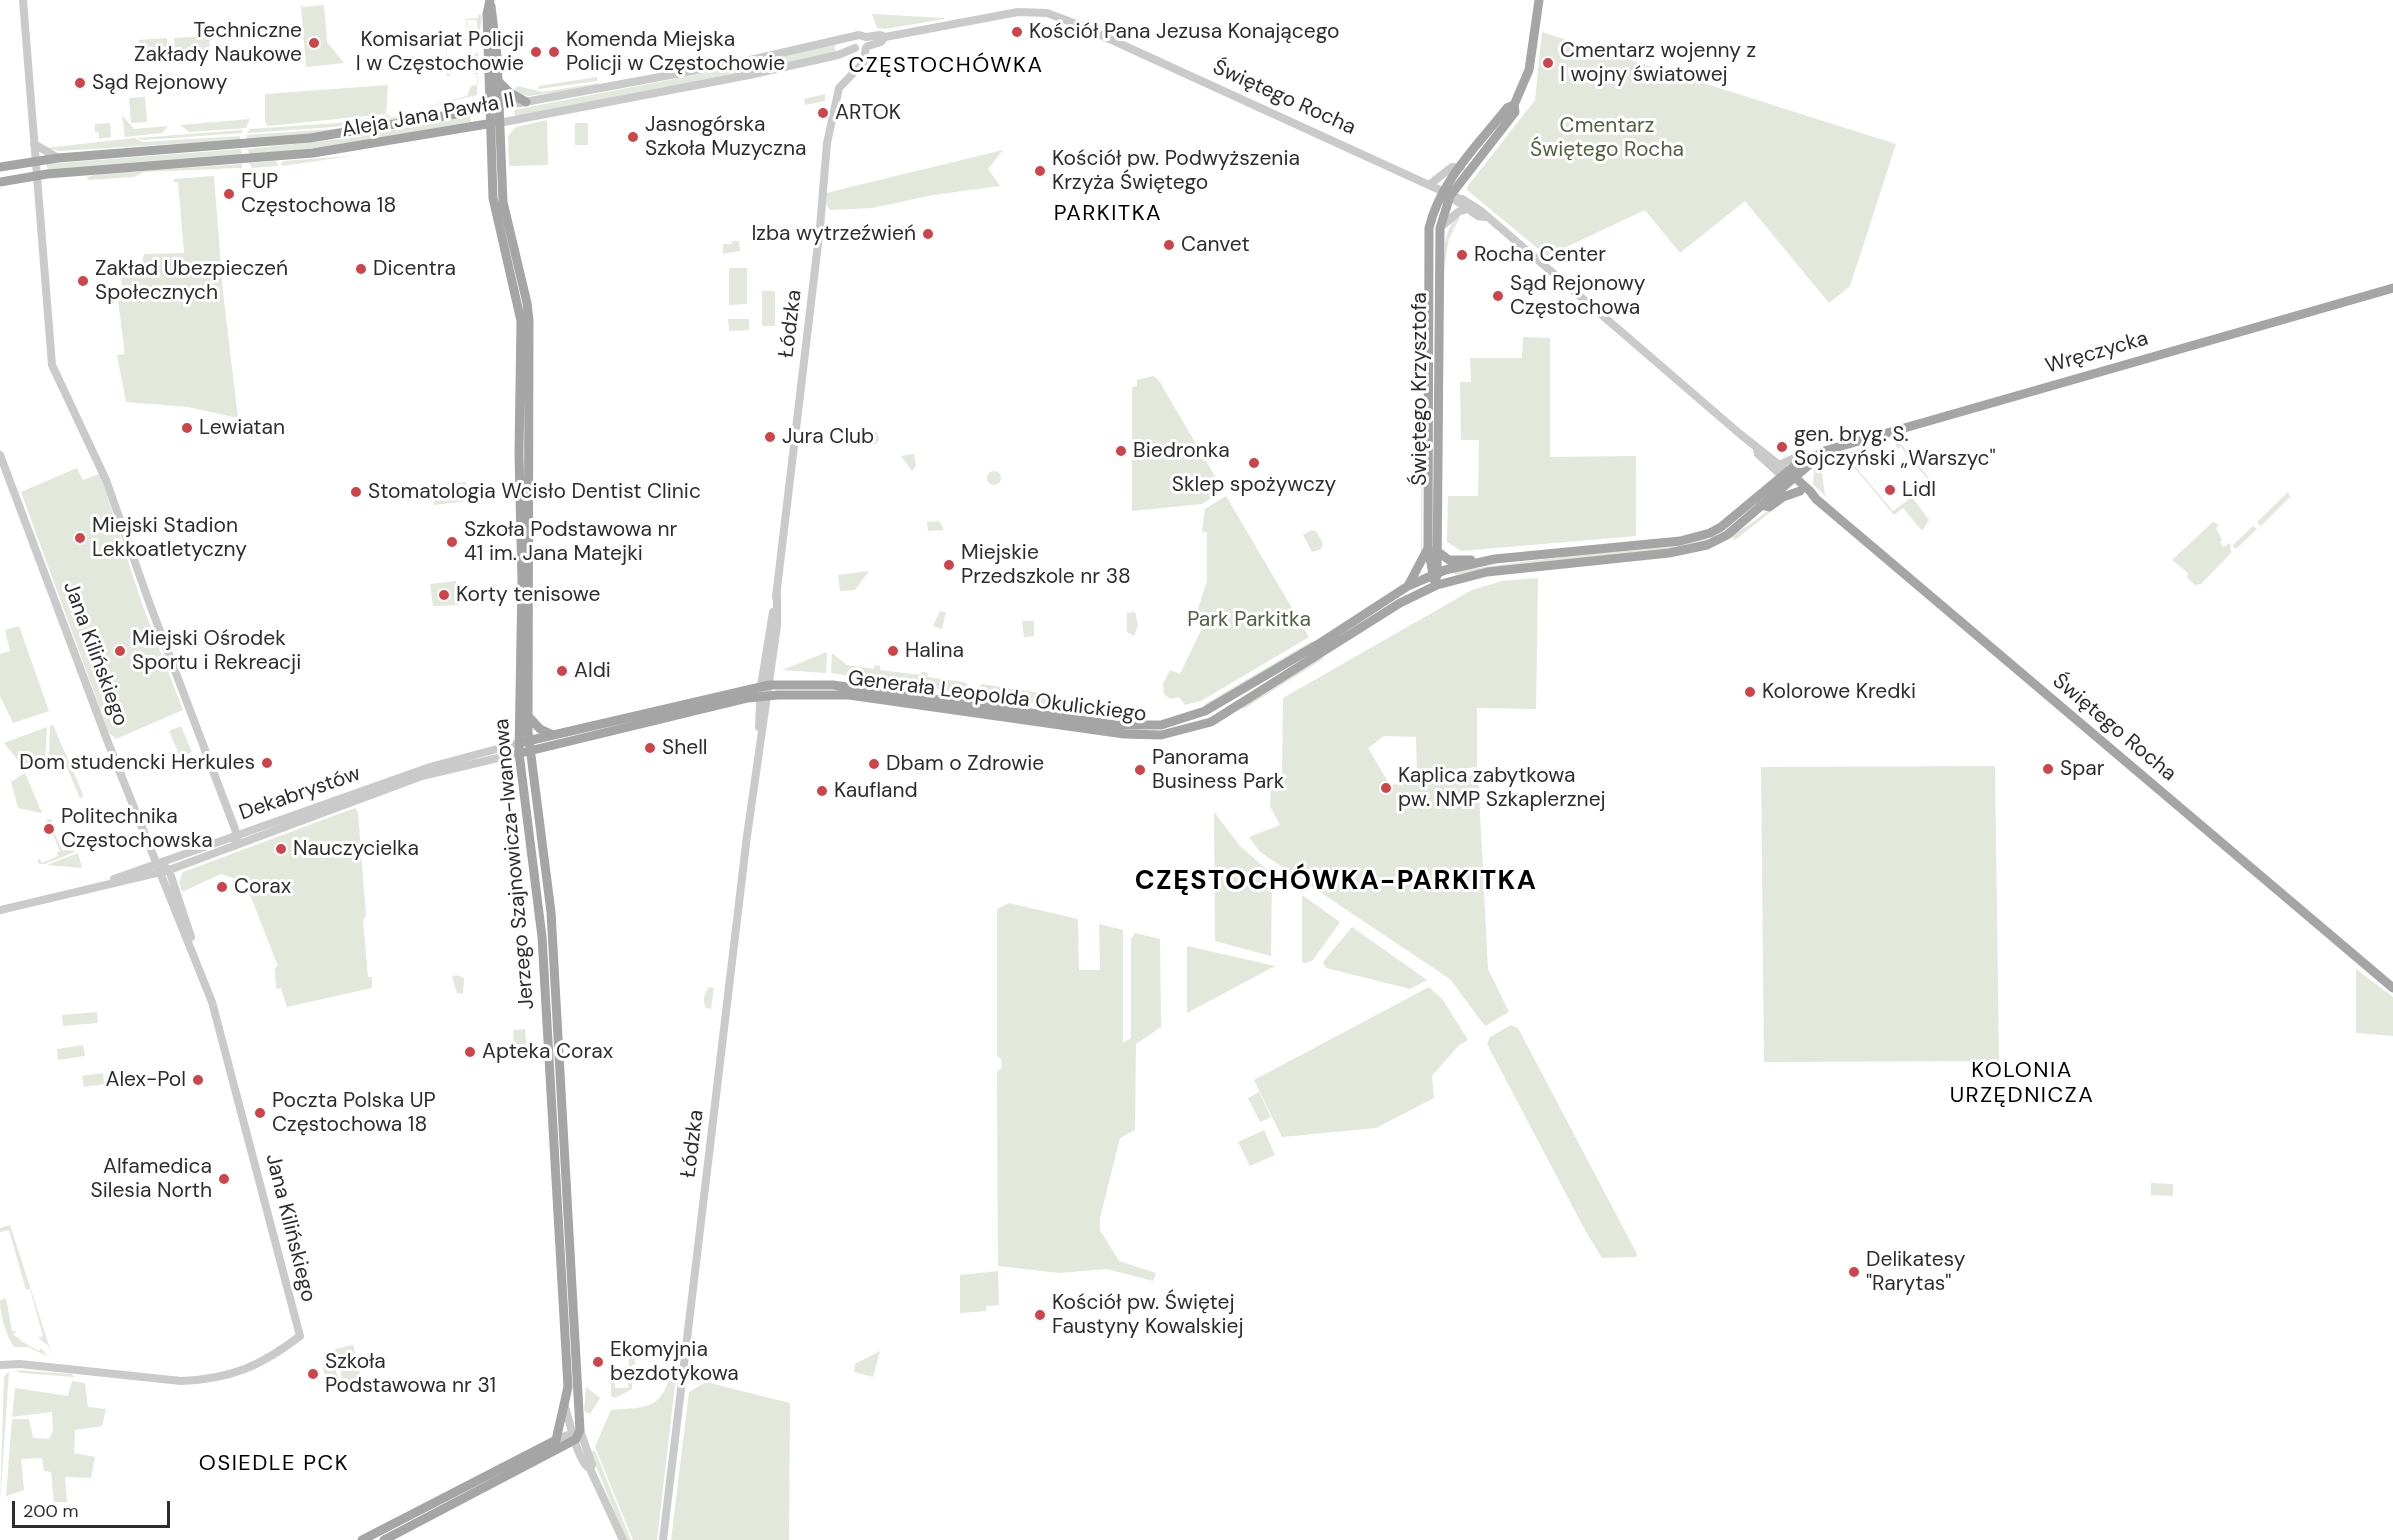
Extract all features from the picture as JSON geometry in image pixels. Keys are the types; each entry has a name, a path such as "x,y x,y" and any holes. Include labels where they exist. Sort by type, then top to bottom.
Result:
{"main road":[{"path":"1446,194 1510,120 1515,111 1514,105 1529,70 1539,0"},
{"path":"490,2 494,21 498,81 493,108"},
{"path":"490,2 487,14 493,108"},
{"path":"498,81 510,93 526,102"},
{"path":"1446,194 1461,167 1507,108 1514,105"},
{"name":"Jerzego Szajnowicza-Iwanowa","path":"493,108 503,202 525,293 529,320 528,716 524,747 551,912 578,1410 576,1434"},
{"name":"Aleja Jana Pawła II","path":"0,166 58,158 299,140 493,108"},
{"name":"Jerzego Szajnowicza-Iwanowa","path":"494,123 495,214 515,285 521,321 524,747 542,937 568,1387 565,1407"},
{"name":"Aleja Jana Pawła II","path":"0,182 35,176 313,153 494,123"},
{"name":"Świętego Krzysztofa","path":"1433,549 1440,228 1446,194"},
{"name":"Świętego Krzysztofa","path":"1437,585 1433,549 1428,247 1432,216 1446,194"},
{"name":"Wręczycka","path":"1788,476 1808,458 1824,451 2393,288"},
{"name":"Generała Leopolda Okulickiego","path":"524,747 765,690 849,696 1124,734 1172,733 1217,718 1400,603 1437,585 1488,572 1692,549 1727,535 1761,505 1788,476"},
{"name":"Generała Leopolda Okulickiego","path":"524,747 553,735 765,690 833,685 1115,725 1161,725 1200,713 1224,700 1408,586 1435,574 1488,560 1665,543 1697,537 1721,527 1788,476"},
{"name":"Świętego Rocha","path":"1788,476 1805,496 1812,496"},
{"name":"Świętego Rocha","path":"1788,476 1810,490 1812,496 2393,988"},
{"path":"1761,505 1769,507 1783,497 1800,491"},
{"path":"1408,586 1422,562 1433,549 1449,560 1488,560"},
{"path":"528,716 540,729 553,735"},
{"path":"362,1540 556,1440 565,1407"},
{"path":"384,1540 576,1434"}],"street":[{"path":"23,0 35,176 52,365 106,480 237,836 234,846"},
{"name":"Świętego Rocha","path":"885,37 1035,11 1079,25 1446,194 1466,201 1757,449 1762,450 1788,476"},
{"path":"855,48 862,50 881,42 885,37 880,35 855,37 854,60 858,66"},
{"name":"Aleja Jana Pawła II","path":"493,108 855,37"},
{"path":"866,37 867,47"},
{"name":"Łódzka","path":"663,1540 765,690 777,626 777,594 820,227 827,143 839,88 865,59 867,47"},
{"name":"Aleja Jana Pawła II","path":"494,123 749,75 838,55 855,48"},
{"path":"34,144 58,158"},
{"path":"1429,185 1452,167 1461,167"},
{"name":"Świętego Rocha","path":"1446,194 1467,210 1485,217"},
{"path":"1440,228 1458,212 1467,210"},
{"name":"Świętego Rocha","path":"1757,449 1758,454 1788,476"},
{"name":"Jana Kilińskiego","path":"0,455 162,869 186,918 195,956 214,1008 300,1336 258,1365 206,1380 181,1381 27,1365 0,1365"},
{"path":"1779,465 1796,457 1808,458"},
{"name":"Dekabrystów","path":"162,869 237,836 430,767 524,747"},
{"name":"Dekabrystów","path":"0,910 162,869 234,846 422,776 524,747"},
{"name":"Jerzego Szajnowicza-Iwanowa","path":"565,1407 585,1466 590,1469 623,1540"},
{"path":"556,1440 576,1434"}],"green space":[{"path":"301,4 303,7 324,5 327,42 344,63 306,67"},
{"path":"478,14 482,16 478,45 477,20 467,20 468,40 447,40 447,72 451,76 447,76 446,39 467,39 466,19 478,18"},
{"path":"872,14 944,19 885,29 877,28"},
{"name":"Cmentarz Świętego Rocha","path":"1542,32 1896,144 1850,286 1829,303 1745,201 1680,253 1645,210 1547,256 1467,190 1467,187 1535,100"},
{"path":"209,36 210,54 176,56 174,38"},
{"path":"167,38 168,52 140,54 139,40"},
{"path":"834,43 836,52 753,71 752,62"},
{"path":"741,66 743,73 515,117 514,110"},
{"path":"597,77 598,81 538,89 539,86"},
{"path":"599,83 598,86 529,96 513,93 517,86 542,92"},
{"path":"388,85 386,114 268,126 265,121 265,94"},
{"path":"477,85 477,95 415,110 467,96 471,86"},
{"path":"825,94 825,101 805,105 804,99"},
{"path":"145,97 147,122 131,123 129,98"},
{"path":"122,115 134,129 168,126 162,133 125,137"},
{"path":"392,116 334,127 247,133 250,129 339,123"},
{"path":"470,116 471,122 334,146 249,155 248,149 350,138"},
{"path":"401,117 399,120 302,136 247,140 247,135 333,129"},
{"path":"250,119 246,128 189,132 180,125"},
{"path":"547,120 548,165 509,166 508,136 516,127"},
{"path":"110,123 111,137 99,139 99,133 95,132 95,124"},
{"path":"575,123 588,123 588,145 575,145"},
{"path":"242,130 242,133 144,140 137,138"},
{"path":"240,136 240,140 59,151 46,148 134,138 143,142"},
{"path":"241,149 242,156 48,170 46,164"},
{"path":"1003,150 988,169 1000,186 933,195 872,208 830,210 825,203 826,193"},
{"path":"351,156 282,166 281,163 284,161"},
{"path":"276,161 279,166 252,168 249,163"},
{"path":"242,164 242,168 144,172 134,177 88,180 87,177 98,174"},
{"path":"214,176 223,292 238,418 188,407 126,402 117,355 125,354 118,300 123,298 120,267 142,264 144,254 184,253 178,182 174,182 174,179"},
{"path":"1458,215 1460,217 1449,239 1444,268 1447,233"},
{"path":"733,241 739,241 740,251 723,254 723,244 731,244"},
{"path":"729,268 747,268 747,304 729,305"},
{"path":"762,291 775,291 775,326 762,326"},
{"path":"728,319 749,319 749,330 729,331"},
{"path":"1523,337 1550,338 1550,457 1636,456 1636,536 1461,551 1447,542 1448,496 1478,496 1479,440 1461,440 1460,382 1471,382 1470,358 1522,358"},
{"path":"1422,343 1424,347 1421,550"},
{"path":"1153,376 1158,379 1223,490 1202,504 1132,511 1132,387 1137,386 1137,380"},
{"path":"872,431 877,433 879,438 877,443 872,445 867,443 865,438 867,433"},
{"path":"1897,439 1938,489 1929,492 1930,482 1900,446 1900,449 1897,448 1894,440"},
{"path":"1871,446 1862,453 1860,450 1849,459 1893,511 1912,497 1929,520 1922,531 1903,508 1894,515 1843,454"},
{"path":"914,454 916,466 912,471 901,456"},
{"path":"1820,461 1827,498 1813,484 1814,471"},
{"path":"77,468 83,480 99,474 103,483 142,604 183,710 116,739 109,733 21,492"},
{"path":"994,471 999,473 1001,478 999,483 994,485 989,483 987,478 989,473"},
{"path":"466,482 468,501 434,505 432,485"},
{"path":"2288,492 2290,497 2261,526 2257,522"},
{"name":"Park Parkitka","path":"1226,496 1309,637 1201,701 1185,705 1179,697 1170,699 1164,694 1163,684 1170,670 1180,674 1205,622 1197,612 1207,581 1207,532 1202,532 1205,509"},
{"path":"1782,500 1783,502 1735,540 1730,536 1749,525"},
{"path":"939,521 944,530 928,531 927,522"},
{"path":"2213,522 2219,525 2216,528 2223,547 2230,543 2231,553 2201,584 2195,585 2187,578 2188,573 2172,560"},
{"path":"2253,526 2257,529 2237,548 2234,548 2233,545"},
{"path":"1312,530 1317,532 1323,544 1321,549 1312,552 1303,535"},
{"path":"1706,538 1709,540 1691,546 1455,575 1454,571"},
{"path":"869,571 855,590 840,591 838,575"},
{"path":"1538,578 1536,709 1477,708 1477,767 1417,774 1416,737 1384,736 1368,748 1390,785 1478,775 1488,969 1509,1012 1485,1026 1450,979 1260,852 1249,837 1280,825 1270,806 1271,778 1282,778 1283,698 1472,590 1502,581"},
{"name":"Korty tenisowe","path":"456,581 458,605 433,606 430,584"},
{"path":"940,611 946,612 942,629 933,626"},
{"path":"1135,612 1138,625 1134,636 1127,632 1127,613"},
{"path":"1022,621 1034,621 1034,636 1024,637"},
{"path":"19,626 49,711 13,723 0,696 0,654 10,651 5,630"},
{"path":"1312,641 1314,644 1205,708 1205,704"},
{"path":"827,652 826,673 782,670"},
{"path":"832,653 847,665 874,669 874,665 880,666 880,670 921,675 922,672 928,673 927,677 964,682 972,688 971,692 956,692 831,673"},
{"path":"1321,656 1323,659 1242,710 1243,707"},
{"path":"982,684 1052,695 1081,709 999,698 973,692"},
{"path":"53,725 83,797 80,798 65,763 49,760 50,726"},
{"path":"181,726 192,752 180,757 169,731"},
{"path":"47,727 45,761 26,770 4,743"},
{"path":"1995,766 1999,1061 1764,1062 1761,767"},
{"path":"25,773 42,813 18,808 11,782"},
{"path":"355,808 358,812 366,916 363,920 368,977 372,977 372,988 287,1007 281,988 276,989 275,968 278,966 245,882 221,874 182,892 179,882 183,872"},
{"path":"1214,812 1240,846 1272,874 1271,956 1215,941"},
{"path":"46,820 53,821 50,823 62,850 77,851 45,864 39,864 37,860 40,859 42,863 58,856 57,852 60,851"},
{"path":"78,853 82,868 47,865"},
{"path":"1302,895 1340,922 1312,961 1305,963 1302,962"},
{"path":"1009,903 1078,919 1079,970 1100,970 1099,924 1123,930 1123,1043 1131,1038 1131,939 1135,933 1160,939 1161,1027 1136,1044 1135,1130 1120,1138 1100,1218 1100,1230 1119,1261 1156,1273 1153,1281 1107,1269 1060,1273 998,1266 997,1072 1002,1067 1001,1059 997,1056 997,909"},
{"path":"1352,927 1427,980 1410,989 1326,968 1323,962"},
{"path":"1187,946 1275,966 1187,1013"},
{"path":"2356,969 2393,997 2393,1036 2356,1033"},
{"path":"456,975 464,978 463,994 457,993 452,977"},
{"path":"709,987 714,988 711,1009 706,1008 704,1002"},
{"path":"1429,987 1443,1000 1468,1040 1459,1045 1432,1076 1434,1098 1376,1128 1282,1137 1254,1080"},
{"path":"97,1012 98,1023 63,1026 62,1015"},
{"path":"1511,1025 1518,1028 1637,1254 1636,1257 1602,1258 1586,1232 1487,1044 1490,1037"},
{"path":"525,1029 527,1051 515,1051 513,1030"},
{"path":"83,1045 85,1056 58,1060 57,1049"},
{"path":"103,1073 104,1084 84,1087 82,1076"},
{"path":"1259,1092 1271,1117 1260,1122 1248,1098"},
{"path":"1264,1130 1275,1155 1250,1166 1238,1142"},
{"path":"2151,1183 2173,1184 2173,1196 2151,1195"},
{"path":"10,1225 53,1358 48,1345 38,1338 43,1336 30,1289 26,1290 9,1230 0,1232 0,1228"},
{"path":"998,1271 999,1305 986,1306 986,1311 960,1313 960,1275"},
{"path":"6,1298 12,1331 17,1331 13,1334 17,1338 20,1336 19,1340 39,1351 41,1348 47,1356 28,1347 14,1347 6,1331 1,1312 0,1300"},
{"path":"353,1345 361,1379 343,1383 335,1349"},
{"path":"880,1351 873,1377 854,1372 855,1364"},
{"path":"629,1357 635,1359 635,1365 632,1365 632,1389 615,1398 611,1396 611,1376 615,1376 615,1388 628,1388"},
{"path":"335,1366 339,1384 328,1387 323,1368"},
{"path":"14,1370 72,1374 74,1377 22,1373"},
{"path":"9,1371 0,1504 4,1377"},
{"path":"676,1376 657,1540 633,1540 595,1447 611,1410 639,1408 654,1403 665,1390 669,1379"},
{"path":"72,1381 85,1383 88,1407 106,1409 102,1426 75,1430 74,1453 95,1457 91,1478 65,1477 67,1502 54,1502 51,1472 44,1471 42,1458 21,1459 24,1490 6,1496 12,1419 29,1419 33,1438 49,1439 53,1431 52,1412 12,1417 15,1388 68,1396"},
{"path":"706,1382 790,1403 789,1540 671,1540 689,1392"},
{"path":"586,1387 600,1398 590,1414 584,1411"},
{"path":"590,1451 595,1451 631,1540 626,1540"}],"place":[{"name":"Kościół Pana Jezusa Konającego","path":"1017,32"},
{"name":"Techniczne Zakłady Naukowe","path":"314,43"},
{"name":"Komisariat Policji I w Częstochowie","path":"536,52"},
{"name":"Komenda Miejska Policji w Częstochowie","path":"554,52"},
{"name":"Cmentarz wojenny z I wojny światowej","path":"1548,63"},
{"name":"Sąd Rejonowy","path":"80,83"},
{"name":"ARTOK","path":"823,113"},
{"name":"Jasnogórska Szkoła Muzyczna","path":"633,137"},
{"name":"Kościół pw. Podwyższenia Krzyża Świętego","path":"1040,171"},
{"name":"FUP Częstochowa 18","path":"229,194"},
{"name":"Izba wytrzeźwień","path":"928,234"},
{"name":"Canvet","path":"1169,245"},
{"name":"Rocha Center","path":"1462,255"},
{"name":"Dicentra","path":"361,269"},
{"name":"Zakład Ubezpieczeń Społecznych","path":"83,281"},
{"name":"Sąd Rejonowy Częstochowa","path":"1498,296"},
{"name":"Lewiatan","path":"187,428"},
{"name":"Jura Club","path":"770,437"},
{"name":"gen. bryg. S. Sojczyński „Warszyc\"","path":"1782,447"},
{"name":"Biedronka","path":"1121,451"},
{"name":"Sklep spożywczy","path":"1254,463"},
{"name":"Lidl","path":"1890,490"},
{"name":"Stomatologia Wcisło Dentist Clinic","path":"356,492"},
{"name":"Miejski Stadion Lekkoatletyczny","path":"80,538"},
{"name":"Szkoła Podstawowa nr 41 im. Jana Matejki","path":"452,542"},
{"name":"Miejskie Przedszkole nr 38","path":"949,565"},
{"name":"Korty tenisowe","path":"444,595"},
{"name":"Miejski Ośrodek Sportu i Rekreacji","path":"120,651"},
{"name":"Halina","path":"893,651"},
{"name":"Aldi","path":"562,671"},
{"name":"Kolorowe Kredki","path":"1750,692"},
{"name":"Shell","path":"650,748"},
{"name":"Dom studencki Herkules","path":"267,763"},
{"name":"Dbam o Zdrowie","path":"874,764"},
{"name":"Spar","path":"2048,769"},
{"name":"Panorama Business Park","path":"1140,770"},
{"name":"Kaplica zabytkowa pw. NMP Szkaplerznej","path":"1386,788"},
{"name":"Kaufland","path":"822,791"},
{"name":"Politechnika Częstochowska","path":"49,829"},
{"name":"Nauczycielka","path":"281,849"},
{"name":"Corax","path":"222,887"},
{"name":"Apteka Corax","path":"470,1052"},
{"name":"Alex-Pol","path":"198,1080"},
{"name":"Poczta Polska UP Częstochowa 18","path":"260,1113"},
{"name":"Alfamedica Silesia North","path":"224,1179"},
{"name":"Delikatesy \"Rarytas\"","path":"1854,1272"},
{"name":"Kościół pw. Świętej Faustyny Kowalskiej","path":"1040,1315"},
{"name":"Ekomyjnia bezdotykowa","path":"598,1362"},
{"name":"Szkoła Podstawowa nr 31","path":"313,1374"}],"district":[{"name":"CZĘSTOCHÓWKA","path":"946,66"},
{"name":"PARKITKA","path":"1108,214"},
{"name":"CZĘSTOCHÓWKA-PARKITKA","path":"1336,882"},
{"name":"KOLONIA URZĘDNICZA","path":"2022,1084"},
{"name":"OSIEDLE PCK","path":"274,1464"}]}
